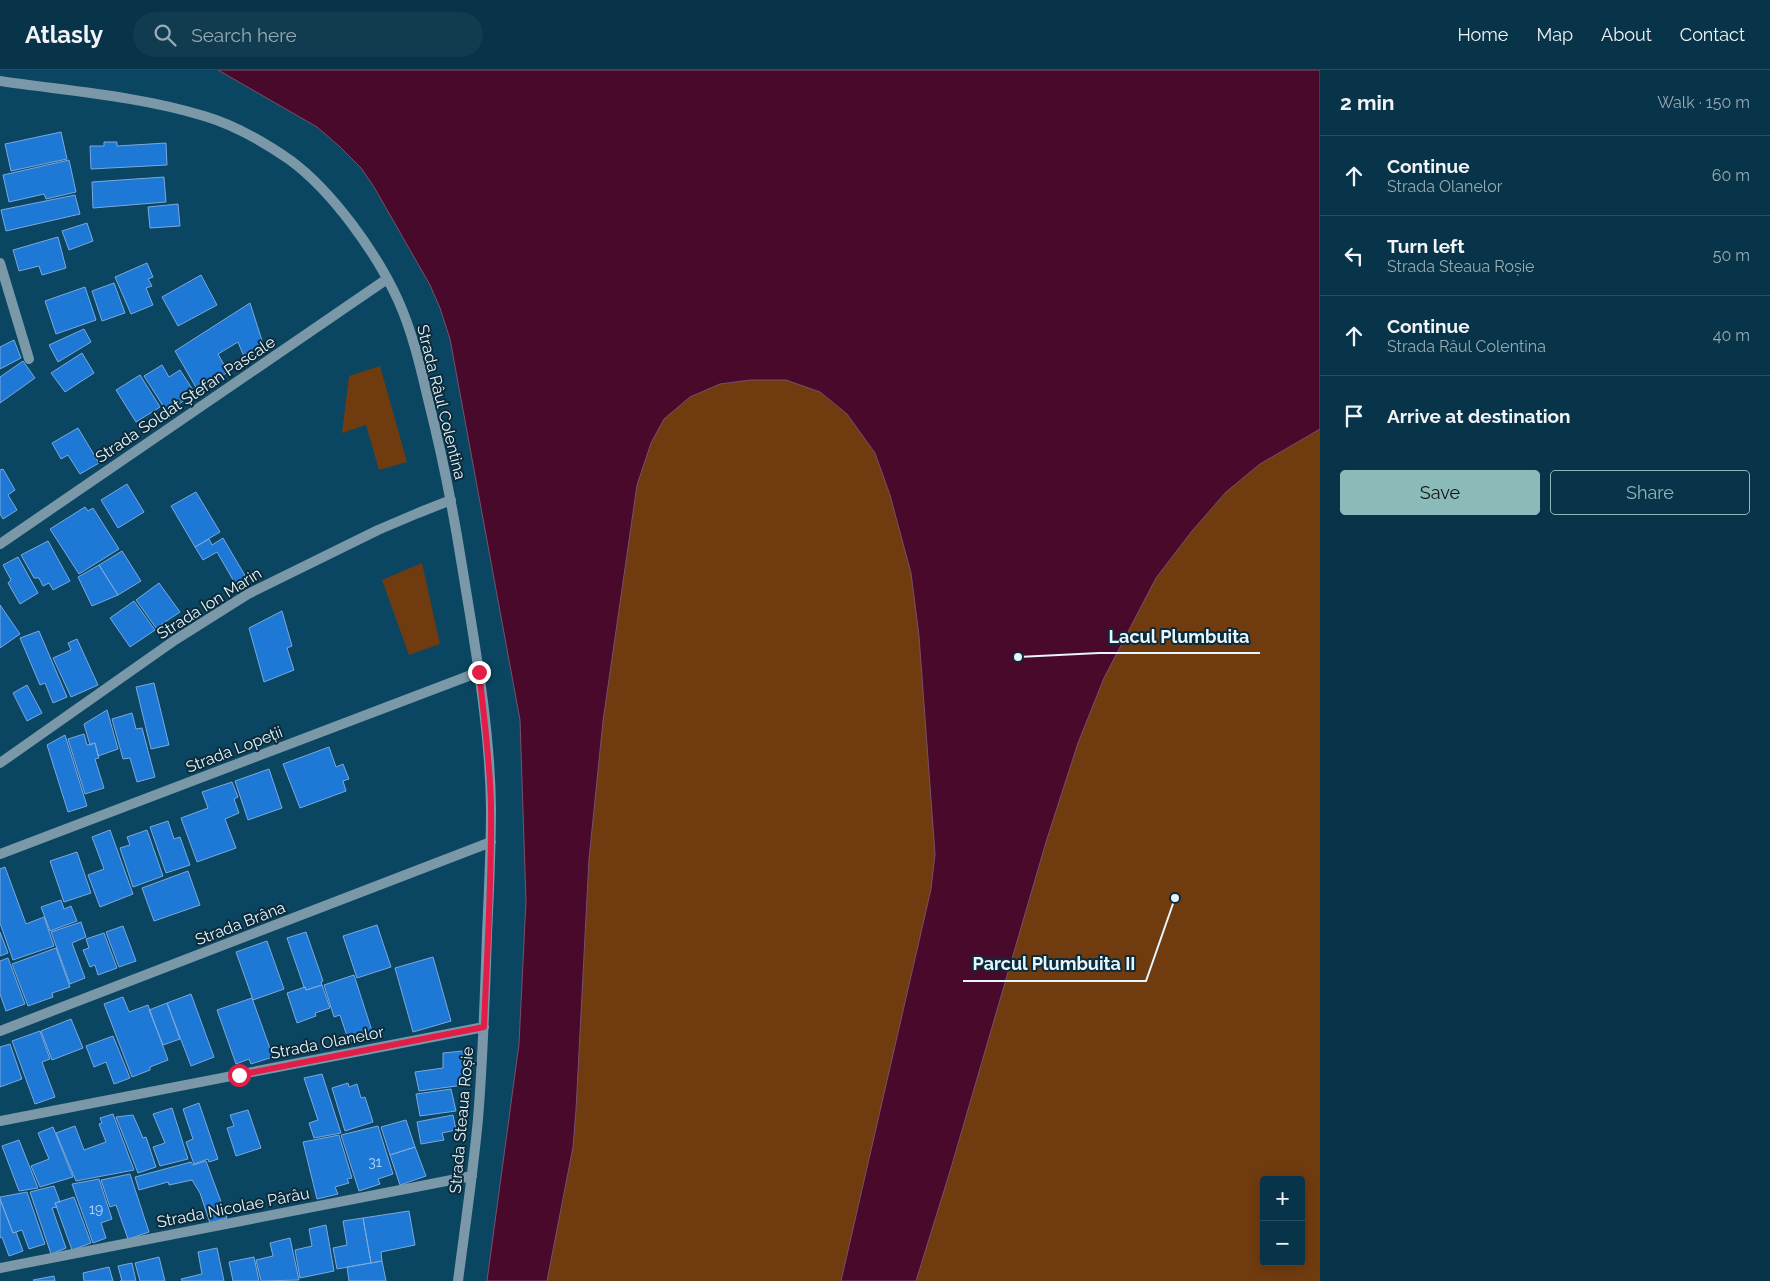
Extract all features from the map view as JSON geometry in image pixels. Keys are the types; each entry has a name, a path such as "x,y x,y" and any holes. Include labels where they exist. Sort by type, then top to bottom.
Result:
{"street":[{"name":"Strada Râul Colentina","path":"0,81 139,101 207,117 240,131 292,162 317,184 357,232 388,279 408,323 421,368 451,500 484,714 491,802 491,842"},
{"path":"0,263 29,359"},
{"name":"Strada Soldat Ștefan Pascale","path":"0,544 388,279"},
{"name":"Strada Ion Marin","path":"0,763 175,640 248,594 378,530 451,500"},
{"name":"Strada Lopeții","path":"0,854 479,672"},
{"name":"Strada Steaua Roșie","path":"458,1281 472,1176 484,1027 491,842"},
{"name":"Strada Brâna","path":"0,1031 491,842"},
{"name":"Strada Olanelor","path":"0,1121 484,1027"},
{"name":"Strada Nicolae Pârâu","path":"0,1268 472,1176"}],"shaded area":[{"path":"218,70 1320,70 1320,429 1260,464 1226,492 1192,531 1156,578 1104,678 1078,743 1046,842 916,1281 841,1281 931,889 935,854 919,636 911,573 890,495 875,453 847,414 820,392 786,380 750,380 720,384 690,397 664,419 651,443 637,485 603,721 589,859 573,1147 547,1281 487,1281 519,1044 526,901 520,720 450,339 430,285 374,187 361,168 317,127"},
{"path":"380,366 407,462 379,470 366,425 342,433 349,376"},
{"path":"750,380 786,380 820,392 847,414 875,453 890,495 911,573 919,636 934,821 935,854 931,889 841,1281 547,1281 573,1147 589,859 603,721 637,485 651,443 664,419 690,397 720,384"},
{"path":"1320,429 1320,1281 916,1281 1046,842 1078,743 1104,678 1156,578 1192,531 1226,492 1260,464"},
{"path":"422,563 440,644 409,655 382,580"}],"building":[{"path":"61,132 67,159 11,171 5,144"},
{"path":"104,142 117,142 117,146 166,143 167,165 91,169 90,146 104,146"},
{"path":"69,160 76,192 46,199 44,194 9,202 3,175"},
{"path":"164,177 166,202 93,208 92,182"},
{"path":"75,195 80,214 6,231 1,210"},
{"path":"178,204 180,226 150,228 148,207"},
{"path":"87,223 93,241 69,250 62,231"},
{"path":"58,237 66,268 42,275 39,266 19,271 13,250"},
{"path":"147,263 153,277 148,279 152,286 146,288 153,305 131,314 115,277"},
{"path":"201,275 217,305 178,326 162,297"},
{"path":"114,283 125,313 102,321 92,291"},
{"path":"85,287 96,320 56,334 45,301"},
{"path":"250,303 265,350 245,359 238,342 218,354 228,372 198,391 175,351"},
{"path":"84,329 91,342 58,362 49,345"},
{"path":"14,340 21,358 0,369 0,347"},
{"path":"82,353 94,373 65,392 51,373"},
{"path":"23,361 35,378 0,403 0,377"},
{"path":"162,365 169,377 180,370 195,393 167,412 144,376"},
{"path":"140,375 160,407 136,422 116,390"},
{"path":"78,428 99,463 80,474 68,455 61,459 52,443"},
{"path":"3,469 15,490 8,495 17,510 3,519 0,514 0,470"},
{"path":"127,484 144,512 118,528 101,500"},
{"path":"196,492 220,532 195,547 171,506"},
{"path":"85,507 88,511 93,508 119,549 79,574 50,529"},
{"path":"223,538 247,579 236,585 217,552 203,560 195,547 209,539 212,545"},
{"path":"48,541 70,581 53,590 49,583 43,586 39,578 34,578 21,555"},
{"path":"122,551 141,581 118,595 99,565"},
{"path":"18,557 38,593 20,604 8,583 11,580 3,565"},
{"path":"99,565 118,595 92,606 78,577"},
{"path":"159,583 180,612 156,628 136,600"},
{"path":"134,601 155,630 130,647 110,618"},
{"path":"0,605 20,634 0,648"},
{"path":"282,611 292,646 287,648 294,670 264,682 249,628"},
{"path":"39,631 67,697 53,703 45,683 40,685 20,638"},
{"path":"77,639 98,685 71,697 53,658 71,650 68,643"},
{"path":"154,683 169,745 151,749 136,687"},
{"path":"27,685 42,713 27,721 13,693"},
{"path":"107,710 118,749 98,756 95,743 90,745 84,724"},
{"path":"132,713 136,729 142,728 155,777 137,782 130,758 123,759 112,719"},
{"path":"84,734 87,745 95,743 99,758 95,759 104,788 85,794 68,739"},
{"path":"65,735 87,806 68,812 47,745"},
{"path":"329,747 336,767 343,764 349,779 343,781 346,791 300,808 283,764"},
{"path":"269,769 282,808 248,820 235,781"},
{"path":"232,782 238,797 234,799 239,813 225,819 236,848 197,862 181,818 208,808 202,792"},
{"path":"168,821 174,839 180,837 190,865 166,873 150,827"},
{"path":"110,830 133,894 100,907 88,875 104,869 92,837"},
{"path":"147,830 163,876 133,887 120,848 130,845 127,837"},
{"path":"77,852 91,893 64,902 50,861"},
{"path":"5,867 26,924 44,917 54,946 13,960 0,923 0,869"},
{"path":"188,871 200,905 154,921 142,888"},
{"path":"61,900 64,909 71,906 77,921 50,931 41,907"},
{"path":"81,922 86,937 72,943 85,978 70,984 51,932"},
{"path":"377,925 391,967 357,978 343,936"},
{"path":"123,926 136,961 119,967 106,932"},
{"path":"0,932 8,953 0,956"},
{"path":"306,932 323,981 321,982 322,985 306,990 287,938"},
{"path":"104,933 117,968 98,975 95,965 90,967 83,950 89,948 86,939"},
{"path":"267,941 284,989 253,1000 236,952"},
{"path":"56,948 70,987 52,993 53,997 28,1006 12,964"},
{"path":"433,957 451,1021 413,1032 395,968"},
{"path":"8,958 25,1004 6,1011 0,994 0,961"},
{"path":"354,975 373,1034 349,1042 340,1015 334,1017 324,985"},
{"path":"322,985 330,1008 315,1013 316,1016 297,1023 287,993 305,987 306,990"},
{"path":"191,994 214,1057 191,1066 167,1003"},
{"path":"123,997 129,1012 148,1005 168,1060 132,1077 104,1004"},
{"path":"252,998 273,1057 251,1064 249,1059 236,1064 217,1010"},
{"path":"167,1003 180,1039 163,1045 149,1010"},
{"path":"71,1019 83,1048 52,1060 41,1031"},
{"path":"40,1031 50,1059 42,1062 55,1097 35,1104 12,1041"},
{"path":"113,1036 130,1078 114,1084 106,1062 94,1067 86,1046"},
{"path":"10,1044 22,1079 0,1087 0,1047"},
{"path":"463,1051 464,1085 419,1091 415,1072 443,1068 443,1053"},
{"path":"322,1074 341,1133 314,1138 309,1123 318,1120 304,1078"},
{"path":"348,1083 349,1087 357,1084 361,1098 365,1097 373,1122 345,1131 332,1088"},
{"path":"451,1089 456,1111 420,1116 416,1094"},
{"path":"199,1103 218,1159 209,1162 208,1159 194,1164 186,1142 193,1139 183,1109"},
{"path":"172,1108 188,1159 160,1166 153,1147 165,1143 153,1114"},
{"path":"248,1110 261,1148 236,1156 227,1128 234,1126 230,1115"},
{"path":"113,1114 134,1170 76,1181 56,1133 75,1126 84,1150 106,1142 99,1124 102,1123 100,1118"},
{"path":"133,1115 143,1138 146,1137 156,1167 138,1173 116,1117"},
{"path":"453,1115 456,1130 442,1133 444,1140 421,1144 417,1122"},
{"path":"406,1120 415,1147 390,1155 381,1127"},
{"path":"378,1126 393,1174 378,1179 380,1184 359,1191 341,1135"},
{"path":"53,1127 73,1177 40,1187 31,1166 49,1159 38,1133"},
{"path":"339,1135 352,1178 347,1179 349,1183 335,1187 338,1194 317,1199 303,1142"},
{"path":"19,1140 38,1188 19,1191 2,1146"},
{"path":"415,1147 426,1176 400,1185 390,1155"},
{"path":"206,1161 227,1218 210,1223 200,1193 192,1180 169,1185 168,1182 139,1190 135,1177 191,1162 193,1165"},
{"path":"130,1174 149,1232 128,1239 116,1205 110,1207 101,1180"},
{"path":"99,1179 112,1219 101,1223 106,1238 93,1243 72,1184"},
{"path":"54,1186 60,1202 55,1203 57,1207 52,1208 66,1248 51,1254 30,1192"},
{"path":"27,1192 45,1244 29,1249 22,1230 13,1233 0,1199 0,1197"},
{"path":"74,1197 91,1243 72,1250 55,1203"},
{"path":"0,1199 13,1233 16,1232 23,1251 9,1256 2,1237 0,1238"},
{"path":"409,1211 415,1245 381,1252 382,1261 371,1263 363,1218"},
{"path":"363,1218 371,1263 337,1269 333,1248 347,1245 343,1221"},
{"path":"326,1225 334,1271 300,1278 295,1250 312,1246 309,1229"},
{"path":"290,1238 299,1280 261,1281 256,1260 273,1256 270,1243"},
{"path":"217,1248 224,1281 182,1281 181,1279 202,1274 198,1252"},
{"path":"159,1257 165,1281 140,1281 135,1263"},
{"path":"254,1257 259,1281 233,1281 229,1262"},
{"path":"382,1261 386,1281 349,1281 347,1267"},
{"path":"132,1263 136,1281 122,1281 118,1266"},
{"path":"109,1267 113,1281 84,1281 83,1273"},
{"path":"54,1276 55,1281 33,1280"}],"place":[{"name":"Lacul Plumbuita","path":"1018,657"},
{"name":"Parcul Plumbuita II","path":"1175,898"}],"route":[{"path":"239,1075 484,1027 491,802 479,672"}]}
